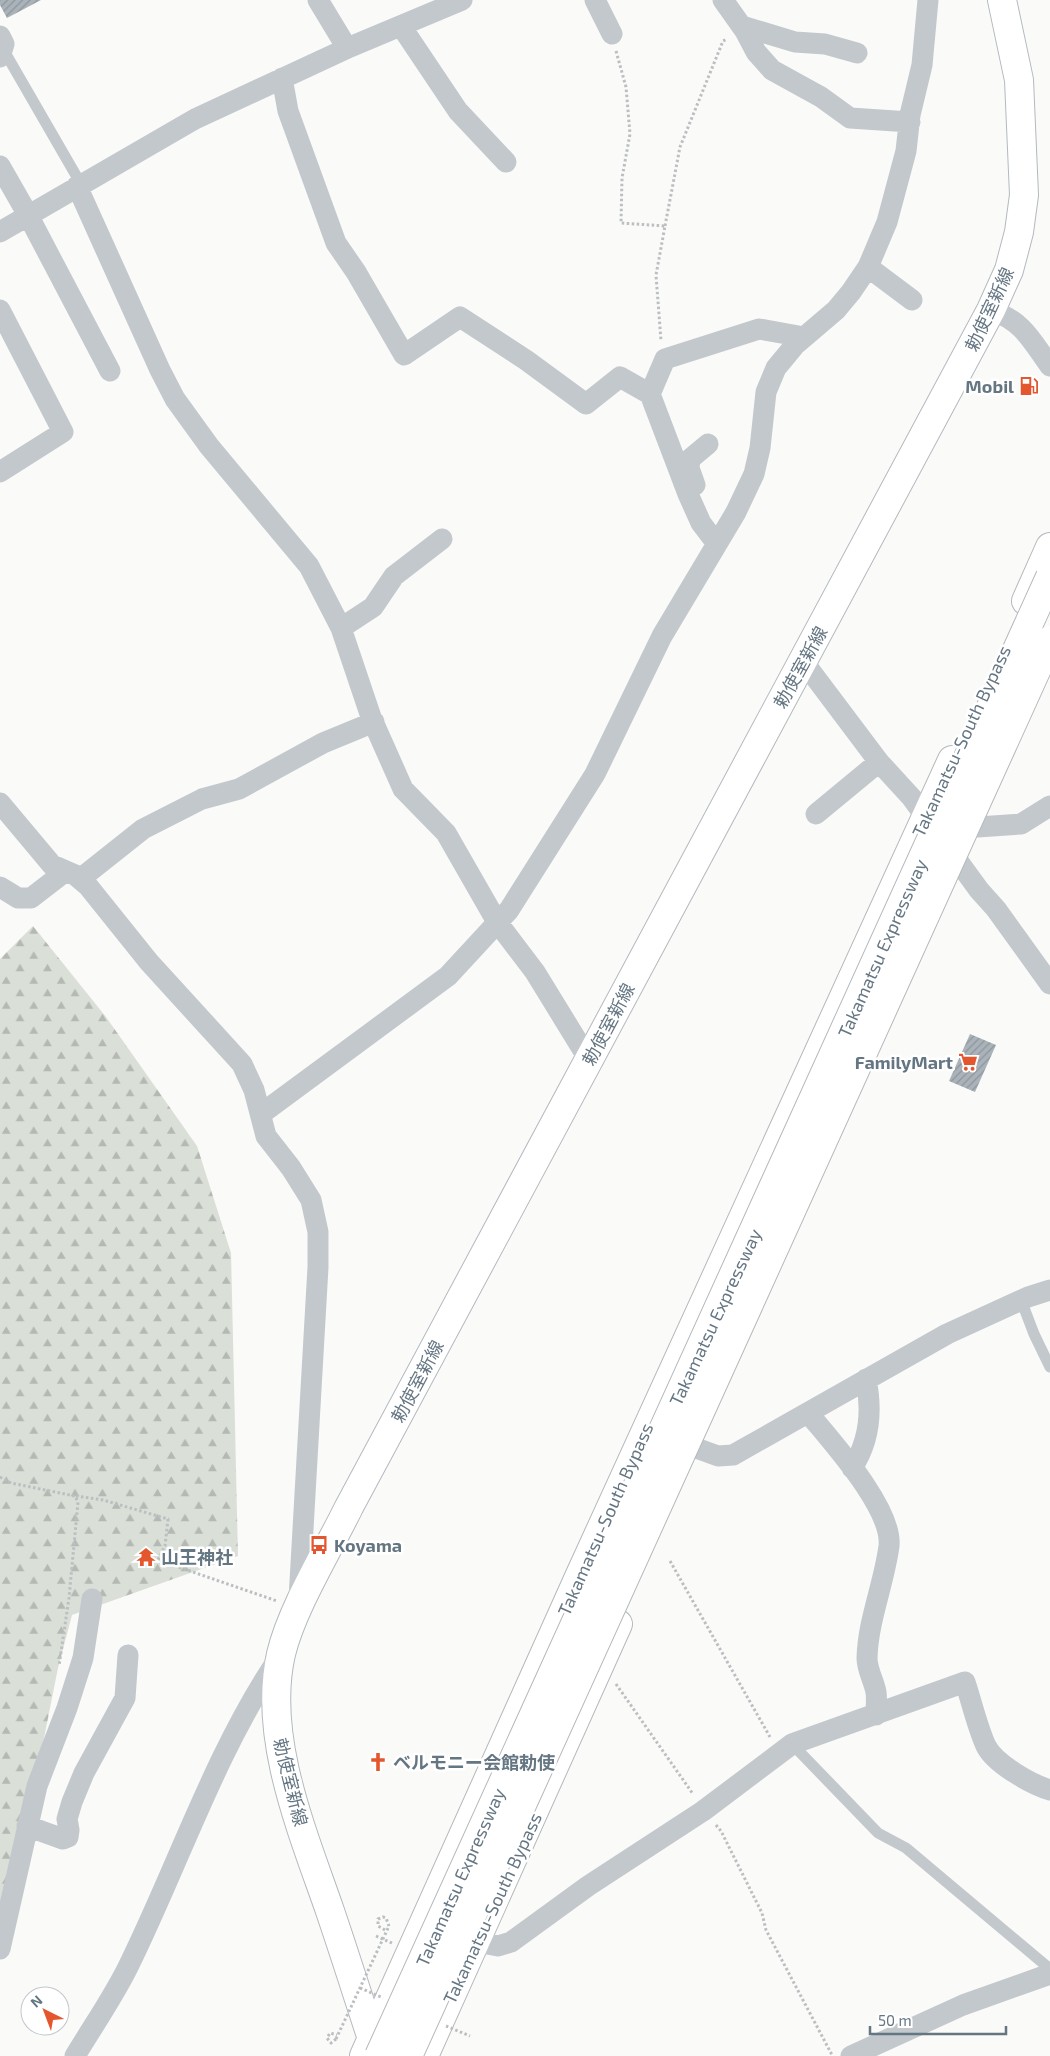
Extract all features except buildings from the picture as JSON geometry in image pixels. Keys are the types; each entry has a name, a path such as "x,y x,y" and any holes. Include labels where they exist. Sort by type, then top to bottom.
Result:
{"main road":[{"name":"勅使室新線","path":"373,2052 283,1761 276,1700 282,1654 298,1609 349,1507 992,310 1011,260 1019,232 1024,195 1019,80 1002,0"},
{"name":"Takamatsu-South Bypass","path":"373,2052 579,1577 1050,547"},
{"name":"Takamatsu Expressway","path":"373,2052 1050,577"},
{"name":"Takamatsu Expressway","path":"408,2056 1050,640"},
{"name":"Takamatsu-South Bypass","path":"424,2056 546,1789 696,1448 962,866 1050,666"}],"street":[{"path":"318,0 347,48"},
{"path":"596,0 612,34"},
{"path":"722,0 742,26 754,48 772,70 821,97 850,118 910,122"},
{"path":"261,1114 448,976 509,910 595,774 662,636 720,539 754,474 760,448 766,392 776,368 804,337 836,310 868,268 888,222 906,151 922,65 928,0"},
{"path":"0,232 195,119 347,48 401,26 452,2"},
{"path":"401,26 458,110 506,162"},
{"path":"742,26 795,42 825,44 857,53"},
{"path":"282,78 288,111 336,244 356,272 404,355 460,317 526,360 586,404 620,377 650,394 688,494 702,522 720,539"},
{"path":"0,166 28,215 110,371"},
{"path":"79,185 160,370 176,399 209,446 309,566 341,628 374,722 403,789 446,833 497,922 535,972 589,1060"},
{"path":"868,268 912,300"},
{"path":"0,310 63,432 0,472"},
{"path":"992,310 1010,317 1022,328 1050,366"},
{"path":"650,394 665,359 759,329 804,337"},
{"path":"708,444 690,459 689,468 709,518 720,539"},
{"path":"341,628 373,607 394,576 442,540"},
{"path":"803,661 879,762 926,817 1050,984"},
{"path":"0,887 18,898 31,898 73,875 143,829 202,798 239,789 323,743 374,722"},
{"path":"816,814 879,762"},
{"path":"0,802 52,864 73,875 88,886 149,962 242,1064 254,1090 266,1136 291,1168 312,1200 318,1232 318,1277 298,1609"},
{"path":"978,827 1021,824 1050,806"},
{"path":"696,1448 718,1456 733,1455 947,1334 1022,1300 1050,1290"},
{"path":"852,1468 859,1457 869,1420 870,1400 866,1379"},
{"path":"808,1414 852,1468 882,1516 889,1535 888,1551 872,1616 867,1661 876,1692 876,1715"},
{"path":"0,1949 37,1786 67,1708 82,1658 92,1599"},
{"path":"75,2056 129,1967 216,1772 264,1680 282,1654"},
{"path":"27,1826 62,1839 68,1837 67,1819 84,1773 125,1698 128,1655"},
{"path":"476,1942 498,1946 511,1942 588,1886 703,1811 786,1749 965,1682 987,1747 995,1758 1037,1786 1050,1790"},
{"path":"852,2056 963,2005 1050,1974"}],"lane":[{"path":"1,47 79,185"},
{"path":"1022,1300 1034,1334 1050,1367"},
{"path":"786,1749 878,1833 906,1848 1050,1969"}],"path":[{"path":"612,34 626,87 630,134 622,178 621,223 665,226"},
{"path":"665,359 660,335 656,275 680,147 723,41 737,34 754,48"},
{"path":"0,1478 11,1483 102,1500 168,1520 165,1546 158,1560 261,1594"},
{"path":"58,1668 68,1598 78,1502 75,1496"},
{"path":"670,1562 786,1749"},
{"path":"616,1684 703,1811 721,1830 762,1913 766,1930 832,2056"},
{"path":"338,2035 330,2033 327,2040 331,2043 336,2041 389,1924 388,1918 383,1917 378,1919 377,1925 385,1930"},
{"path":"382,1938 376,1936 392,1943"}],"green space":[{"path":"33,926 106,1017 197,1146 231,1253 238,1556 72,1615 58,1668 0,1958 0,959"}],"place":[{"name":"Mobil","path":"1029,386"},
{"name":"FamilyMart","path":"968,1062"},
{"name":"Koyama","path":"319,1545"},
{"name":"山王神社","path":"146,1557"},
{"name":"ベルモニー会館勅使","path":"378,1762"}]}
